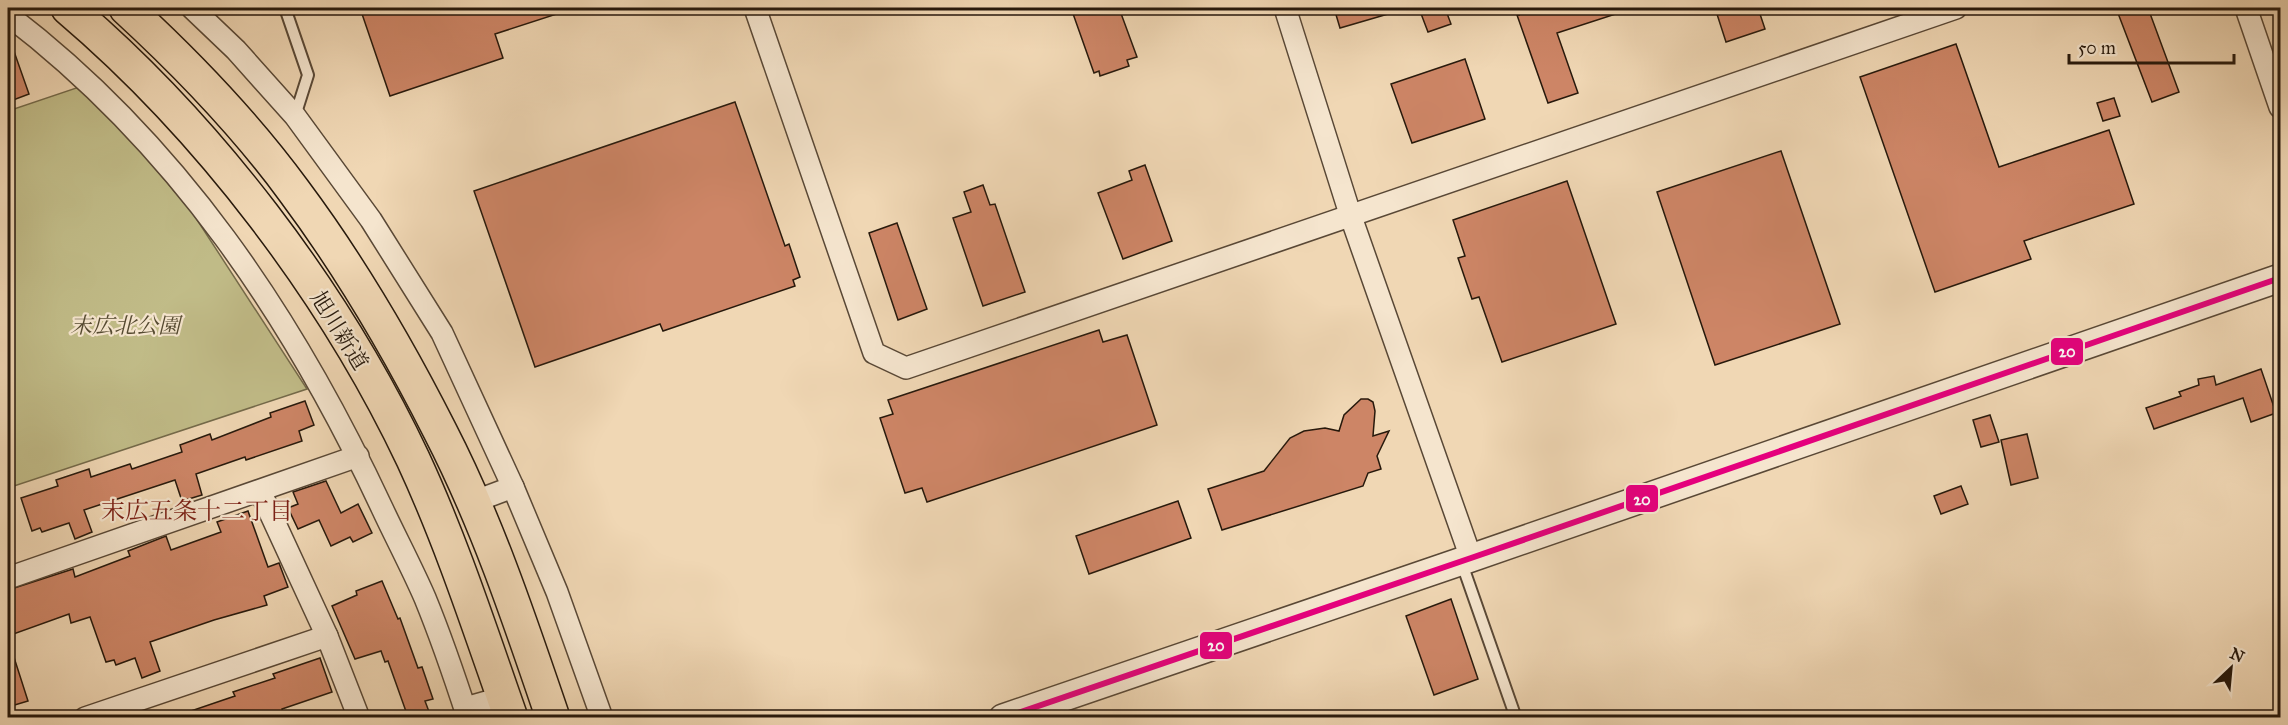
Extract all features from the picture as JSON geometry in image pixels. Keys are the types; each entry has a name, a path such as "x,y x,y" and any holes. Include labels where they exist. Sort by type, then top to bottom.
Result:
{"highway":[{"name":"旭川新道","path":"68,8 171,105 220,161 309,281 348,341 382,399 438,515 507,707"},
{"name":"旭川新道","path":"136,11 250,136 294,190 362,290 441,432 473,502 554,717"}],"street":[{"path":"192,8 236,51 295,116 371,220 436,323 513,487 557,592 602,717"},
{"path":"756,8 874,353 906,368 1956,8"},
{"path":"1285,8 1351,217 1466,560"},
{"path":"2246,8 2280,107"},
{"path":"12,27 74,69 105,98 190,191 239,256 285,323 321,384 358,456 424,598 467,713 507,707"},
{"path":"1003,717 1466,560 2280,278"},
{"path":"8,578 358,456"},
{"path":"473,502 513,487"},
{"path":"260,491 327,636 359,717"},
{"path":"85,717 327,636"}],"lane":[{"path":"285,8 308,75 295,116"},
{"path":"1466,560 1516,717"}],"green space":[{"name":"末広北公園","path":"85,85 192,212 307,389 8,488 8,111"}],"building":[{"path":"360,8 566,8 566,11 495,34 503,58 390,96"},
{"path":"1071,8 1119,8 1137,57 1127,60 1129,66 1100,76 1099,71 1094,73"},
{"path":"1334,8 1394,8 1395,12 1340,28"},
{"path":"1445,8 1451,24 1428,32 1420,11"},
{"path":"1516,8 1625,8 1625,11 1557,33 1578,93 1548,103"},
{"path":"1715,8 1758,8 1765,29 1726,42"},
{"path":"2116,8 2148,8 2179,92 2152,102"},
{"path":"10,40 29,94 8,102 8,41"},
{"path":"1956,44 1999,167 2109,130 2134,204 2024,241 2031,259 1935,292 1860,77"},
{"path":"1465,59 1485,119 1412,143 1391,84"},
{"path":"2114,98 2120,116 2103,121 2097,103"},
{"path":"735,102 785,246 789,244 800,277 793,280 795,286 663,331 660,324 535,367 474,191"},
{"path":"1781,151 1840,324 1715,365 1657,192"},
{"path":"1145,165 1172,241 1123,259 1098,193 1132,180 1129,171"},
{"path":"1567,181 1616,324 1502,362 1479,297 1472,299 1458,258 1465,256 1453,220"},
{"path":"983,185 990,205 995,204 1025,292 983,306 953,218 971,212 964,192"},
{"path":"897,223 927,309 898,320 869,233"},
{"path":"1099,330 1103,342 1127,335 1157,425 927,502 922,488 905,493 880,418 893,414 888,400"},
{"path":"2261,369 2276,413 2251,422 2243,398 2154,429 2146,408 2181,396 2179,392 2199,385 2198,379 2214,376 2216,385"},
{"path":"1361,399 1373,402 1375,411 1373,436 1389,431 1377,456 1381,469 1368,473 1363,486 1222,530 1208,489 1264,471 1290,438 1304,431 1325,428 1339,431 1344,415"},
{"path":"305,401 314,425 299,431 302,441 196,474 202,495 182,501 175,480 84,510 92,532 75,539 69,523 42,532 40,528 32,531 21,498 58,486 56,480 89,469 91,477 130,464 132,469 182,452 180,445 210,434 212,440 271,417 270,413"},
{"path":"1990,415 1999,442 1981,447 1973,420"},
{"path":"2027,434 2038,478 2011,485 2001,440"},
{"path":"326,481 341,513 358,504 372,533 353,542 350,537 331,546 319,520 298,529 288,508 298,504 293,492"},
{"path":"1961,486 1968,504 1941,514 1934,496"},
{"path":"1178,501 1191,538 1089,574 1076,536"},
{"path":"248,511 268,567 279,563 288,587 264,596 267,605 150,642 160,671 142,678 135,658 116,665 114,660 106,662 90,617 71,623 69,614 8,636 8,590 73,569 75,577 130,556 128,551 166,536 171,550 221,532 217,522"},
{"path":"382,581 398,619 400,618 418,668 422,667 433,699 425,701 431,717 408,717 388,661 385,662 381,651 355,659 332,606 357,595 356,591"},
{"path":"1451,599 1478,679 1434,695 1406,616"},
{"path":"11,648 28,701 8,707 8,649"},
{"path":"320,658 332,692 282,709 283,712 266,717 182,717 182,714 235,696 233,692 275,678 273,674"}],"transit line":[{"name":"20","path":"1003,718 2280,278"}],"district":[{"name":"末広五条十二丁目","path":"197,511"}]}
